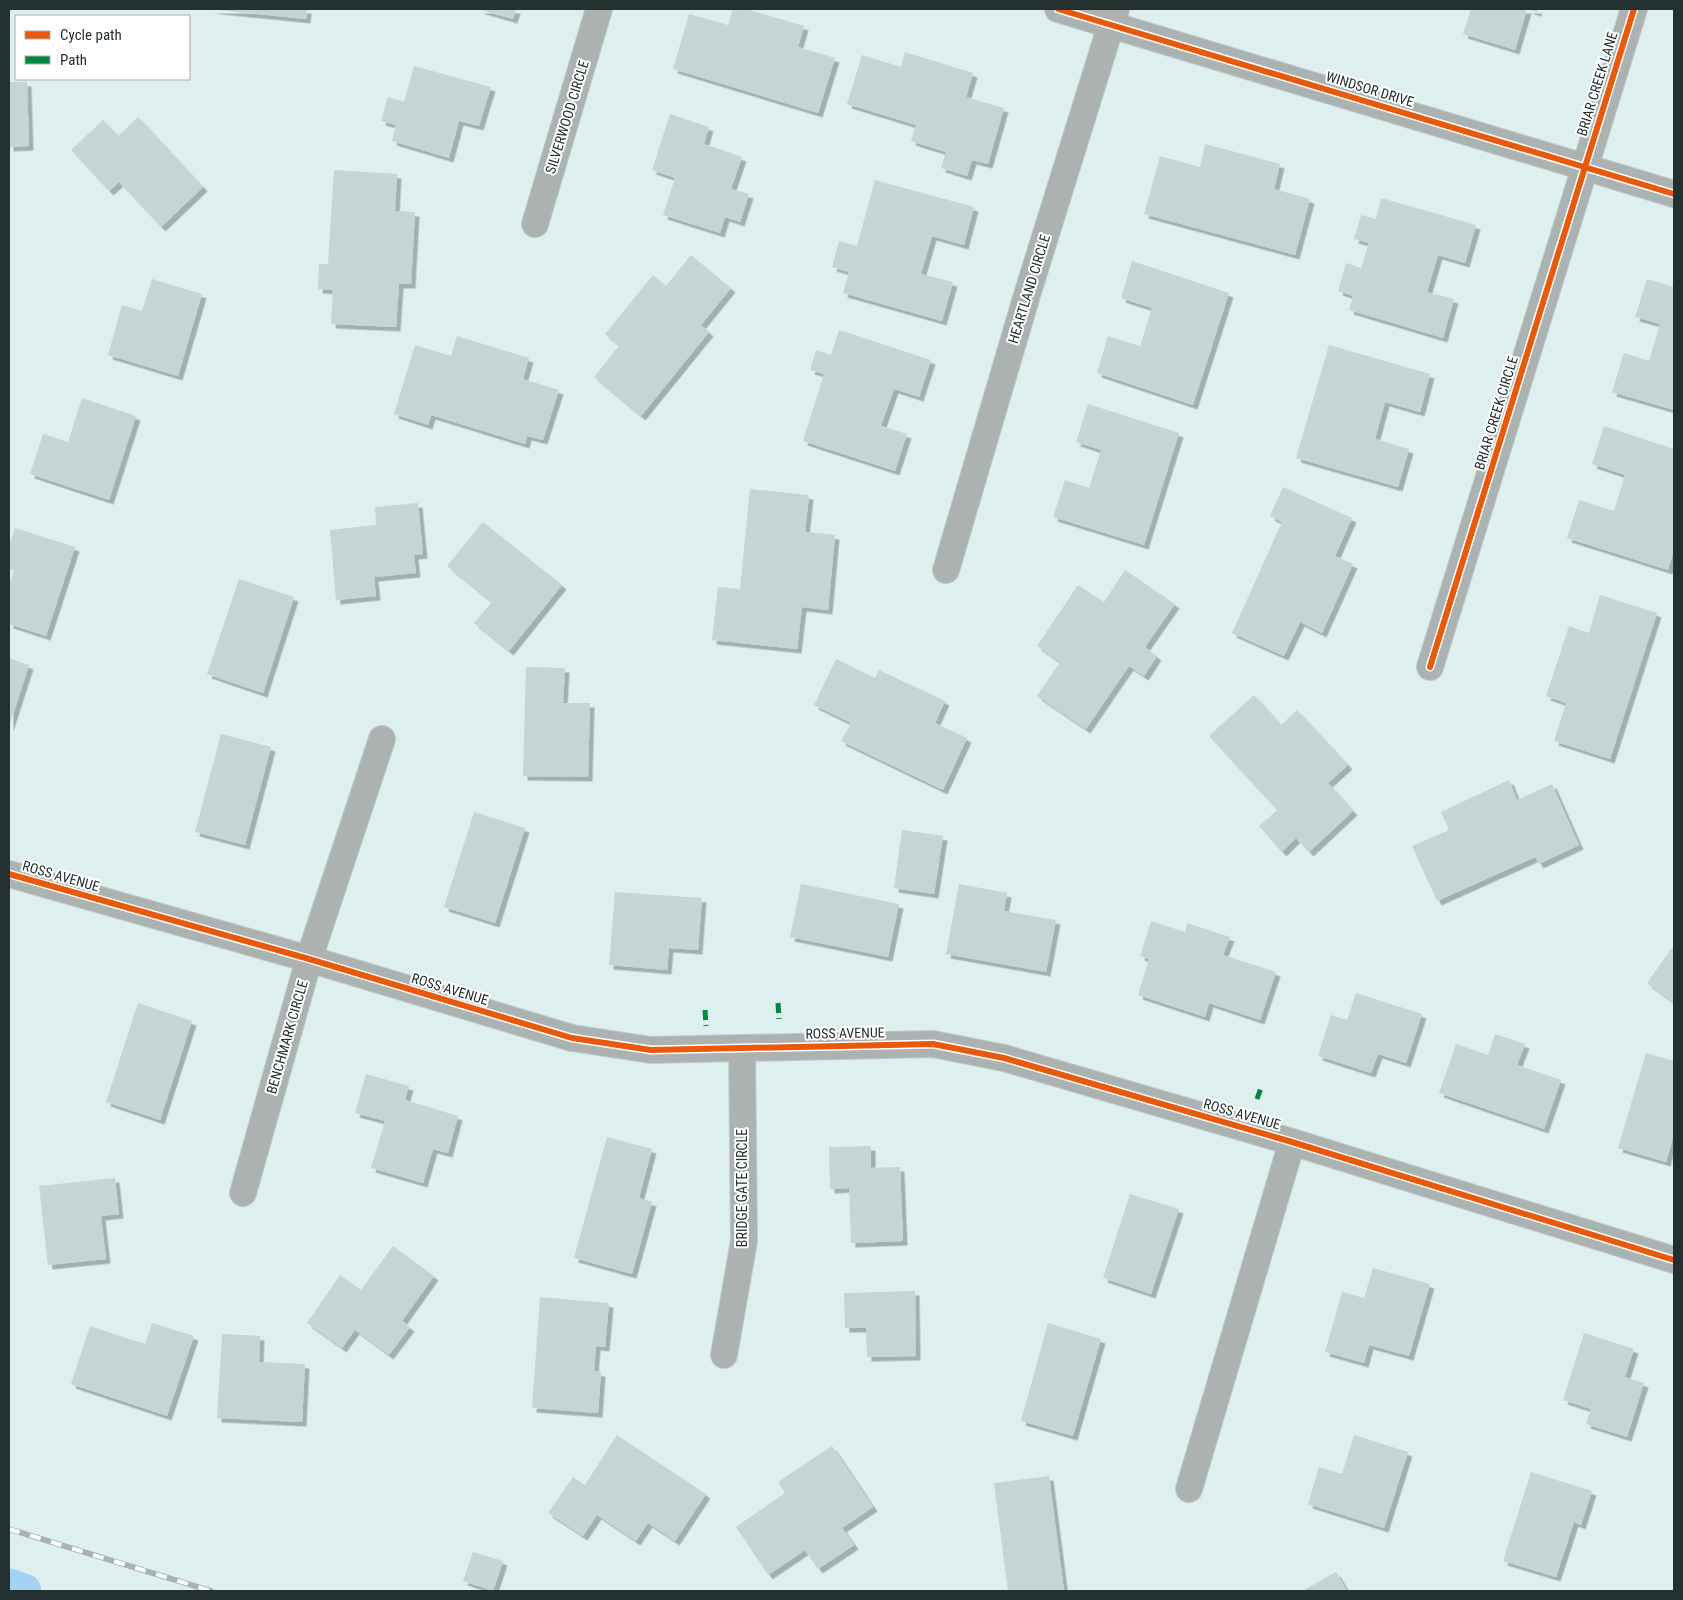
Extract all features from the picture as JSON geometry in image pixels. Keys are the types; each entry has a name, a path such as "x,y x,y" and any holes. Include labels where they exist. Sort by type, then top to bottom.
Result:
{"street":[{"name":"SILVERWOOD CIRCLE","path":"535,224 599,9"},
{"name":"WINDSOR DRIVE","path":"1058,9 1114,17 1674,194"},
{"name":"BRIAR CREEK LANE","path":"1585,166 1634,9"},
{"name":"HEARTLAND CIRCLE","path":"946,570 1027,294 1114,17"},
{"name":"BRIAR CREEK CIRCLE","path":"1430,667 1585,166"},
{"name":"BENCHMARK CIRCLE","path":"243,1193 309,959 382,739"},
{"name":"ROSS AVENUE","path":"9,874 309,959 572,1038 651,1050 933,1044 1004,1058 1292,1142 1674,1260"},
{"name":"BRIDGE GATE CIRCLE","path":"724,1355 744,1241 742,1048"},
{"path":"1189,1489 1292,1142"}],"building":[{"path":"208,9 307,9 306,19"},
{"path":"478,9 516,9 513,19"},
{"path":"733,9 746,9 804,26 798,47 835,58 818,113 673,69 689,14 728,25"},
{"path":"1471,9 1527,9 1515,50 1463,34"},
{"path":"1527,9 1538,9 1537,12"},
{"path":"905,52 973,73 966,97 1004,108 988,164 972,160 967,176 941,168 946,152 911,141 916,125 847,104 862,55 901,67"},
{"path":"414,66 491,87 479,126 459,121 449,158 392,141 396,125 381,121 388,97 404,102"},
{"path":"9,82 27,82 29,146 9,147"},
{"path":"670,114 709,127 704,144 742,157 731,189 749,194 740,222 725,217 720,233 663,215 675,178 652,170"},
{"path":"138,117 203,187 161,227 119,182 109,191 71,150 103,120 118,136"},
{"path":"1205,144 1280,164 1274,189 1310,199 1295,255 1144,214 1160,156 1200,167"},
{"path":"334,170 397,174 395,211 415,212 411,284 399,284 396,327 331,324 333,290 318,289 319,264 328,264"},
{"path":"875,180 974,207 964,245 932,236 921,274 953,282 942,321 843,293 849,272 832,267 839,241 857,246"},
{"path":"1381,198 1476,225 1465,263 1438,255 1427,292 1454,299 1443,338 1349,310 1353,296 1338,291 1346,263 1361,268 1369,243 1354,239 1361,215 1376,219"},
{"path":"691,255 731,288 701,325 709,332 641,416 594,377 619,346 605,334 653,275 666,286"},
{"path":"1132,261 1229,293 1193,405 1097,373 1108,336 1140,346 1152,308 1121,298"},
{"path":"152,279 202,294 178,376 108,355 122,305 142,311"},
{"path":"1647,279 1674,287 1674,410 1612,392 1624,353 1649,361 1660,324 1635,317"},
{"path":"839,330 931,360 919,397 894,389 881,426 907,434 895,471 803,441 824,374 810,370 816,350 831,355"},
{"path":"457,336 529,358 523,379 559,390 543,440 527,436 525,444 431,415 428,425 394,414 415,345 451,356"},
{"path":"1329,345 1430,374 1420,412 1385,402 1375,439 1409,449 1398,487 1296,458"},
{"path":"82,398 136,416 109,500 30,474 43,434 68,442"},
{"path":"1088,404 1179,433 1144,545 1053,517 1065,480 1089,488 1101,450 1076,442"},
{"path":"1604,426 1674,449 1674,550 1668,570 1567,538 1579,500 1614,511 1625,475 1592,464"},
{"path":"1283,487 1352,518 1335,556 1353,564 1322,633 1300,622 1284,656 1232,633 1282,522 1270,516"},
{"path":"750,489 809,495 805,532 835,535 828,610 802,607 797,649 712,640 718,587 740,589"},
{"path":"418,503 423,554 414,555 416,573 374,577 376,596 336,600 330,530 376,525 375,507"},
{"path":"483,522 562,585 509,651 474,623 492,602 447,566"},
{"path":"15,528 75,547 46,636 9,624 9,586 14,570 9,569 9,547"},
{"path":"1125,570 1175,604 1145,647 1157,656 1144,676 1129,666 1086,729 1037,696 1060,662 1037,646 1078,585 1104,602"},
{"path":"239,579 294,597 263,693 207,674"},
{"path":"1600,595 1657,613 1610,759 1554,741 1566,703 1546,696 1569,626 1589,633"},
{"path":"9,658 29,665 9,727"},
{"path":"836,659 875,678 879,670 945,701 935,723 967,738 943,790 841,741 851,723 814,705"},
{"path":"526,667 565,668 563,703 590,703 588,777 523,776"},
{"path":"1254,695 1281,725 1297,710 1348,765 1328,783 1353,811 1309,852 1296,838 1282,852 1259,826 1277,810 1209,736"},
{"path":"221,734 271,747 245,845 195,832"},
{"path":"1509,780 1517,800 1552,784 1579,845 1539,864 1535,857 1437,901 1412,846 1449,830 1441,812"},
{"path":"474,812 525,828 495,923 444,907"},
{"path":"902,830 943,836 934,894 894,888"},
{"path":"801,884 899,904 888,957 790,937"},
{"path":"959,884 1007,893 1004,911 1056,920 1046,972 946,954"},
{"path":"615,892 702,898 698,950 669,948 667,970 609,965"},
{"path":"1151,921 1185,932 1187,923 1230,937 1223,955 1276,972 1260,1020 1209,1003 1205,1017 1138,995 1149,959 1140,956"},
{"path":"1674,945 1674,1003 1647,983"},
{"path":"1356,993 1422,1014 1406,1063 1378,1054 1371,1073 1318,1056 1331,1015 1347,1020"},
{"path":"138,1003 192,1021 160,1120 106,1102"},
{"path":"1495,1034 1525,1044 1517,1065 1561,1080 1544,1129 1439,1093 1456,1044 1488,1055"},
{"path":"1646,1053 1674,1061 1674,1134 1666,1162 1618,1148"},
{"path":"366,1074 409,1086 405,1100 458,1116 448,1153 433,1149 423,1183 371,1168 385,1121 355,1113"},
{"path":"607,1137 652,1149 639,1198 652,1202 632,1274 574,1258"},
{"path":"871,1146 871,1168 900,1167 903,1241 851,1243 849,1188 830,1189 829,1147"},
{"path":"115,1178 119,1214 101,1216 106,1259 48,1265 39,1186"},
{"path":"1130,1194 1179,1209 1151,1294 1103,1278"},
{"path":"393,1246 434,1276 402,1321 410,1327 389,1355 355,1330 342,1348 307,1323 340,1275 361,1290"},
{"path":"1373,1268 1430,1284 1409,1356 1369,1345 1364,1363 1325,1352 1342,1292 1364,1298"},
{"path":"915,1291 916,1356 867,1357 866,1328 845,1328 844,1293"},
{"path":"540,1297 609,1303 605,1347 596,1346 594,1371 601,1372 598,1413 532,1408"},
{"path":"152,1323 194,1336 167,1416 71,1384 90,1326 145,1344"},
{"path":"1048,1323 1101,1339 1073,1436 1021,1421"},
{"path":"1584,1333 1634,1349 1625,1377 1644,1383 1627,1437 1586,1424 1591,1409 1563,1400"},
{"path":"222,1334 260,1336 259,1362 305,1364 302,1422 217,1418"},
{"path":"617,1435 706,1494 675,1541 648,1523 636,1541 597,1515 583,1536 548,1513 573,1477 585,1485"},
{"path":"1354,1435 1408,1452 1384,1528 1308,1504 1319,1467 1342,1474"},
{"path":"832,1446 873,1507 842,1528 854,1545 818,1569 805,1550 768,1575 736,1527 785,1493 778,1482"},
{"path":"1531,1472 1592,1491 1581,1525 1574,1522 1556,1577 1503,1561"},
{"path":"1049,1476 1064,1591 1008,1591 994,1483"},
{"path":"473,1552 503,1561 493,1591 463,1581"},
{"path":"1336,1572 1347,1591 1302,1591"}],"waterway":[{"path":"9,1586 24,1591"}],"railway":[{"path":"9,1529 211,1591"}],"marked path":[{"path":"778,1003 779,1019"},
{"path":"705,1010 706,1026"},
{"path":"1257,1099 1262,1085"}],"cycle path":[{"path":"1058,9 1674,194"},
{"path":"1430,667 1634,9"},
{"path":"9,874 309,959 572,1038 651,1050 933,1044 1004,1058 1292,1142 1674,1260"}]}
